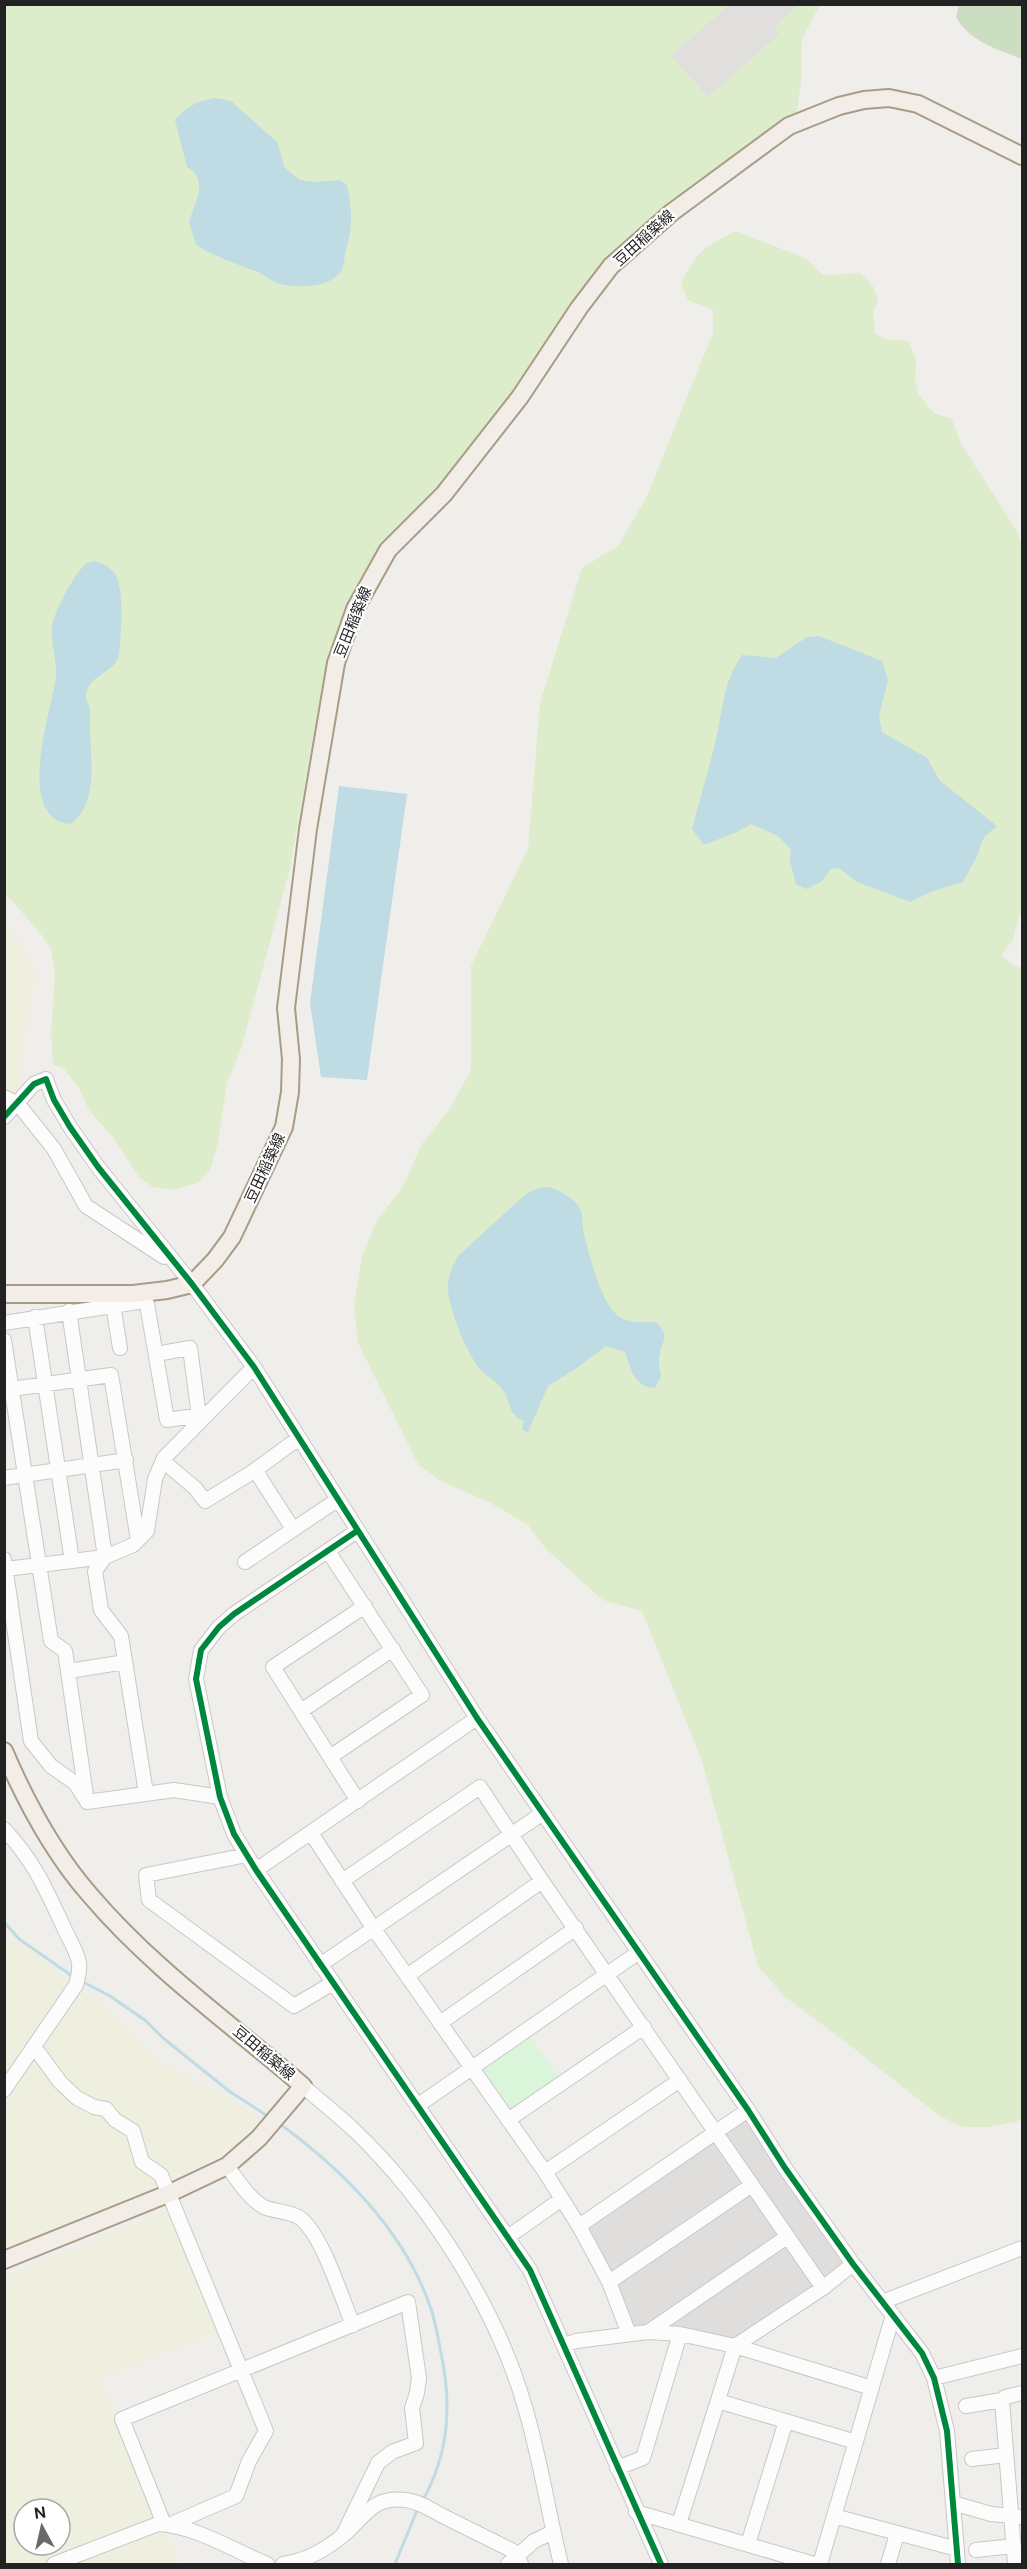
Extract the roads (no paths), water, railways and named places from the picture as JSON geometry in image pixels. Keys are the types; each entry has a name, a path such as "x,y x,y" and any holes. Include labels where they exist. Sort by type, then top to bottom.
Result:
{"main road":[{"name":"豆田稲築線","path":"192,1284 215,1260 232,1237 284,1127 291,1070 286,1008 308,829 336,663 355,609 388,550 444,494 520,397 579,308 611,266 671,213 789,126 847,104 889,98 918,104 1023,156"},
{"path":"4,1294 145,1297 192,1284"},
{"name":"豆田稲築線","path":"4,1751 25,1796 51,1841 89,1894 133,1941 303,2086 259,2138 229,2165 170,2193 4,2260"}],"street":[{"path":"4,1117 34,1084 46,1079 70,1127 98,1167 192,1284 254,1367 477,1718 748,2110 785,2168 853,2264 922,2353 934,2378 947,2432 958,2565"},
{"path":"4,1097 18,1104 54,1149 86,1206 177,1266"},
{"path":"4,1323 114,1305 145,1297 166,1420 203,1415"},
{"path":"114,1305 120,1348"},
{"path":"69,1311 105,1557 95,1571 99,1603 121,1636 146,1793"},
{"path":"36,1317 72,1561"},
{"path":"4,1340 8,1389 26,1475 51,1641 65,1651 87,1802"},
{"path":"156,1354 190,1348 203,1415"},
{"path":"87,1802 75,1783 51,1766 31,1741 5,1564 39,1564 105,1557 133,1545 147,1531 155,1479 163,1461 203,1415 254,1367"},
{"path":"8,1389 111,1375 138,1540"},
{"path":"163,1461 195,1488 205,1501 255,1470 299,1438"},
{"path":"4,1478 126,1460"},
{"path":"255,1470 293,1529"},
{"path":"245,1562 338,1500"},
{"path":"357,1531 234,1614 219,1627 201,1650 196,1679 220,1797 234,1834 256,1870 509,2236 530,2270 660,2565"},
{"path":"328,1551 422,1695 330,1756"},
{"path":"358,1801 273,1667 365,1606"},
{"path":"301,1711 393,1650"},
{"path":"69,1671 125,1662"},
{"path":"256,1870 477,1718"},
{"path":"342,1881 480,1788 823,2288"},
{"path":"87,1802 174,1790 220,1797"},
{"path":"320,1965 543,1813"},
{"path":"4,1829 25,1852 40,1875 79,1962 75,1985 35,2048 4,2090"},
{"path":"311,1833 374,1929 545,2172 579,2226 609,2282 629,2334"},
{"path":"247,1855 146,1875 149,1900 294,2006 333,1983"},
{"path":"407,1976 542,1881"},
{"path":"440,2023 576,1928"},
{"path":"417,2106 639,1952"},
{"path":"508,2120 644,2027"},
{"path":"35,2048 60,2082 77,2098 94,2107 106,2109 115,2120 133,2131 142,2162 161,2175 266,2431 249,2461 236,2496 167,2524 150,2526 54,2565"},
{"path":"545,2172 680,2080"},
{"path":"303,2086 356,2132 412,2194 450,2248 484,2308 513,2370 525,2406 561,2565"},
{"path":"579,2226 748,2110"},
{"path":"229,2165 259,2203 264,2207 300,2217 311,2231 320,2245 353,2325"},
{"path":"609,2282 752,2185"},
{"path":"509,2236 562,2199"},
{"path":"648,2332 787,2237"},
{"path":"882,2302 1023,2248"},
{"path":"679,2524 735,2346 823,2288 853,2264"},
{"path":"267,2565 224,2543 167,2524 122,2419 408,2302 419,2378 411,2418 417,2437 416,2442 412,2446 392,2452 378,2463 343,2535"},
{"path":"819,2565 893,2315"},
{"path":"565,2345 576,2341 648,2332 680,2334 735,2346 872,2388"},
{"path":"617,2468 643,2458 680,2334"},
{"path":"934,2378 1023,2356"},
{"path":"966,2406 1002,2400 1005,2397 1023,2393"},
{"path":"1002,2400 1006,2455 1017,2515 1015,2565"},
{"path":"718,2401 856,2442"},
{"path":"748,2544 786,2421"},
{"path":"972,2459 1006,2455"},
{"path":"283,2565 305,2559 343,2535 366,2511 376,2505 384,2501 405,2499 513,2551 516,2562"},
{"path":"953,2503 991,2514 1017,2515"},
{"path":"636,2512 814,2565"},
{"path":"834,2516 957,2549"},
{"path":"516,2562 534,2541 553,2532"},
{"path":"888,2565 897,2534"},
{"path":"976,2550 1014,2546"}],"water":[{"path":"215,98 231,101 278,143 284,167 300,180 315,182 339,180 347,185 351,225 344,262 338,275 318,285 280,284 196,245 189,222 197,200 198,179 187,167 175,120 193,105"},
{"path":"95,561 111,569 118,582 122,613 120,646 116,661 91,683 88,689 86,698 90,709 91,782 86,805 80,816 71,824 54,818 44,804 40,784 40,761 56,677 52,627 71,583 82,567"},
{"path":"819,636 882,661 888,680 879,715 882,732 927,758 940,781 997,826 984,837 963,882 933,891 910,902 857,882 839,868 831,869 821,882 806,889 796,884 790,861 791,849 778,836 751,824 704,845 692,829 713,751 726,688 742,655 776,658 807,637"},
{"path":"339,786 407,794 367,1080 321,1077 310,1003"},
{"path":"548,1187 567,1196 579,1207 593,1267 601,1291 613,1311 628,1321 656,1322 665,1336 659,1360 661,1377 655,1388 638,1381 631,1370 625,1352 606,1346 548,1386 528,1432 522,1430 524,1421 512,1412 502,1389 481,1371 469,1351 455,1320 448,1286 450,1273 458,1256 527,1193"}],"waterway":[{"path":"4,1922 19,1939 75,1978"},
{"path":"81,1981 110,1996 146,2021 163,2038 229,2091 269,2117"},
{"path":"280,2124 327,2162 370,2205 405,2254 420,2281 431,2309 444,2372 447,2410 443,2447 432,2482 423,2500"},
{"path":"395,2564 418,2508"}]}
